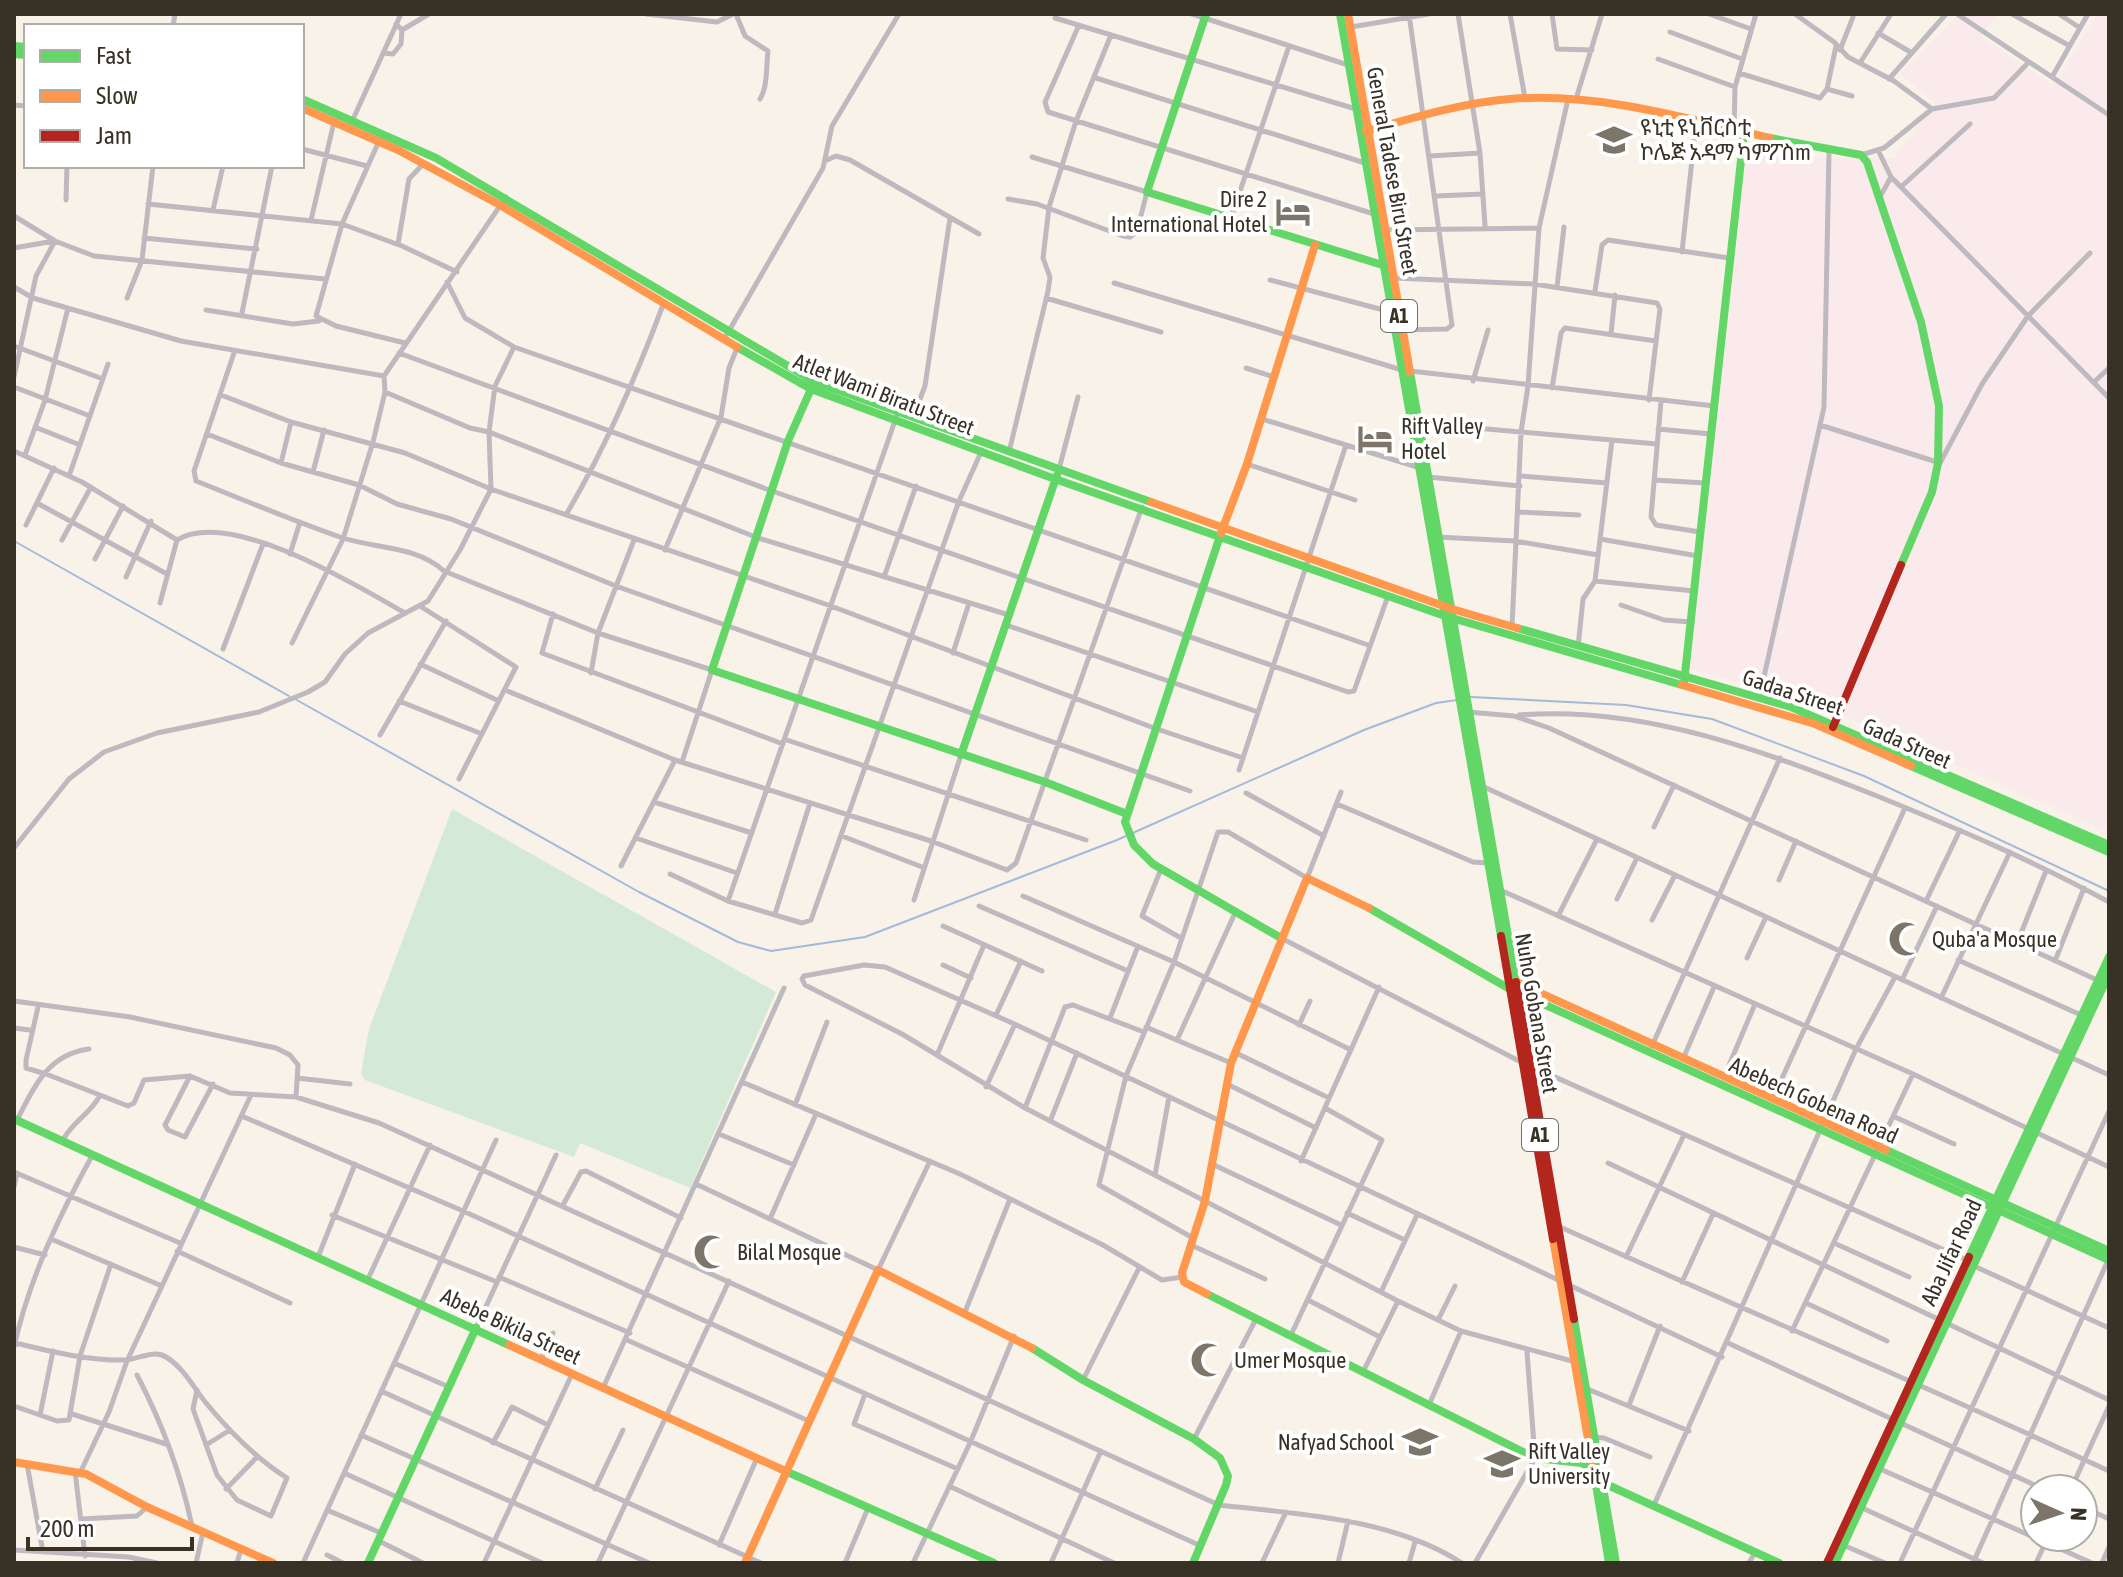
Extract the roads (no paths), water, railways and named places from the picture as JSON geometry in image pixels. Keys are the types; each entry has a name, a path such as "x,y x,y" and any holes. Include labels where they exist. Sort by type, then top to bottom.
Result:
{"street":[{"path":"354,117 401,14"},
{"path":"646,14 717,22 735,14 745,36 768,51 764,71 767,85 760,99"},
{"path":"726,338 826,161 832,126 899,14"},
{"path":"1192,14 1349,66"},
{"path":"1340,14 1348,14"},
{"name":"General Tadese Biru Street","path":"1340,14 1360,109"},
{"name":"General Tadese Biru Street","path":"1348,14 1360,109 1384,230 1391,312 1406,370"},
{"path":"1351,27 1429,14"},
{"path":"1458,14 1480,153 1485,226"},
{"path":"1510,14 1525,98"},
{"path":"1552,14 1557,49 1592,50"},
{"path":"1512,627 1521,432 1528,386 1539,228 1572,99 1592,50 1602,14"},
{"path":"1709,14 1726,17 1751,29"},
{"path":"1448,612 1684,683 1729,258 1739,132 1734,117 1735,87 1756,14"},
{"path":"1860,63 1891,14"},
{"path":"1889,79 1946,14"},
{"path":"1957,14 2109,115"},
{"path":"2013,14 2070,46"},
{"path":"2059,14 2080,28"},
{"path":"2052,77 2088,14"},
{"path":"383,53 397,51 402,30 427,15"},
{"path":"1796,15 1838,48 1932,109"},
{"path":"1008,199 1049,207 1130,237 1137,231 1205,16"},
{"path":"1402,330 1450,327 1436,196 1410,16"},
{"path":"1739,73 1820,98 1827,89 1838,48 1853,17"},
{"path":"1055,18 1360,109"},
{"path":"396,24 402,30"},
{"path":"1079,25 1045,102 1048,112 1374,214"},
{"path":"1670,32 1742,59"},
{"path":"1878,33 1912,53"},
{"path":"1008,454 1050,277 1043,251 1049,207 1076,121 1111,35"},
{"path":"1231,218 1289,46"},
{"path":"1658,59 1735,87"},
{"path":"1364,132 1473,105 1525,98 1572,99 1861,155 1878,150 1932,109 1994,98 2028,63"},
{"path":"1096,78 1366,163"},
{"path":"1827,89 1852,96"},
{"name":"Atlet Wami Biratu Street","path":"304,100 354,117 503,201 726,338 737,348 811,389 912,418 1055,479 1144,504"},
{"name":"Atlet Wami Biratu Street","path":"304,109 503,201 663,305 815,382 982,448 1059,469 1144,504 1448,612"},
{"path":"311,220 334,121"},
{"path":"1682,252 1696,123"},
{"path":"1902,186 1970,124"},
{"name":"General Tadese Biru Street","path":"1364,132 1374,214 1402,330 1421,473 1448,612"},
{"path":"319,321 317,304 342,224 379,141"},
{"path":"304,149 367,166"},
{"path":"1878,150 1891,177 2109,398"},
{"path":"1758,701 1824,407 1829,151"},
{"path":"1430,156 1480,153"},
{"path":"1861,155 1881,195 1936,368 1941,404 1940,463"},
{"path":"826,161 836,156 850,160 979,234"},
{"path":"1032,157 1389,270 1595,291 1659,306 1649,400"},
{"path":"398,244 409,179 423,163"},
{"path":"66,200 67,168"},
{"path":"127,298 142,260 153,168"},
{"path":"213,210 223,168"},
{"path":"242,313 272,168"},
{"path":"1881,195 1891,177"},
{"path":"1436,196 1483,194"},
{"path":"292,643 343,539 373,442 385,392 384,376 503,201"},
{"path":"148,204 342,224 398,244 457,272"},
{"path":"14,216 55,241 94,256 325,279"},
{"path":"912,418 925,386 950,218"},
{"path":"1384,230 1438,226 1539,228"},
{"path":"1557,287 1564,227"},
{"path":"144,238 257,249"},
{"path":"1595,291 1602,245 1608,240 1729,258"},
{"path":"14,248 55,241"},
{"path":"14,377 17,348 36,276 55,241"},
{"path":"1315,245 1247,464 1201,586 1140,771 1126,818 1134,845 1161,869 1195,891 1524,1064 1971,1263 2109,1328"},
{"path":"1833,726 1932,492 1940,463 1982,384 2028,316 2090,253"},
{"path":"1270,280 1391,312"},
{"path":"447,282 465,318 514,347 1368,645"},
{"path":"1114,283 1406,370 1473,381 1714,406"},
{"path":"14,287 30,296 68,308 234,353 384,376"},
{"path":"1611,334 1615,295"},
{"path":"1046,298 1161,332"},
{"path":"567,513 632,386 663,305"},
{"path":"25,455 45,400 68,308"},
{"path":"206,310 242,313 293,324 319,321 405,343"},
{"path":"1552,388 1562,331 1569,328 1656,341"},
{"path":"1473,381 1488,330"},
{"path":"14,848 69,779 104,752 157,733 259,712 308,692 325,682 345,654 368,633 428,601 472,529 491,489 489,432 495,386 514,347"},
{"path":"17,348 103,379"},
{"path":"665,550 721,417 729,368 737,348"},
{"path":"234,353 194,471 196,481 343,539 410,552 436,563 444,571 598,633 799,697 1045,782 1126,818"},
{"path":"399,353 772,491 1351,693 1389,596"},
{"path":"69,476 108,364"},
{"path":"1246,368 1274,377"},
{"path":"2094,382 2109,368"},
{"path":"14,387 90,416"},
{"path":"621,866 679,761 758,538 788,441 811,389"},
{"path":"385,392 470,428 489,432 758,538 969,603 1090,654 1258,712"},
{"path":"221,395 291,422 373,442 491,489 831,606 1154,728 1243,758"},
{"path":"914,900 922,867 1059,469 1078,397"},
{"path":"1661,401 1653,522 1700,532"},
{"path":"728,901 897,416"},
{"path":"1260,418 1421,473 1520,486"},
{"path":"281,463 291,422"},
{"path":"1415,422 1657,444"},
{"name":"General Tadese Biru Street","path":"1415,422 1421,473 1437,537 1448,612"},
{"path":"1820,425 1940,463"},
{"path":"35,427 80,445"},
{"path":"1658,429 1711,434"},
{"path":"313,472 324,430"},
{"path":"207,434 281,463 359,485 397,504 451,519 616,586 976,712 1190,791"},
{"path":"1578,647 1583,599 1595,581 1612,440"},
{"path":"1239,770 1346,445"},
{"path":"670,874 728,901 802,923 811,920 851,816 959,501 982,448"},
{"path":"14,451 91,487 151,521 177,540"},
{"path":"1247,464 1355,500"},
{"path":"26,525 54,468"},
{"path":"1521,476 1607,483"},
{"path":"1654,480 1705,483"},
{"path":"884,577 916,486"},
{"path":"62,540 91,487"},
{"path":"37,503 167,574"},
{"path":"505,690 679,761 931,841 1007,870 1016,863 1144,504"},
{"path":"95,559 123,506"},
{"path":"1518,512 1579,515"},
{"path":"126,577 151,521"},
{"path":"290,554 300,522"},
{"path":"177,540 206,530 263,544 328,568 405,613"},
{"path":"1437,537 1515,541 1598,555"},
{"path":"1600,539 1698,556"},
{"path":"160,603 177,540"},
{"path":"591,673 598,633 634,540"},
{"path":"223,649 263,544"},
{"name":"Atlet Wami Biratu Street","path":"1307,562 1389,596 1448,612"},
{"path":"1595,581 1694,591"},
{"path":"953,653 969,603"},
{"path":"1621,605 1664,620 1691,622"},
{"path":"420,606 514,663 516,671 459,779"},
{"name":"Gadaa Street","path":"1448,612 1512,627 1684,683 1758,701 1833,726 2109,845"},
{"name":"A1","path":"1448,612 1464,708"},
{"path":"553,614 540,652 698,713 1086,840"},
{"path":"380,735 446,621"},
{"path":"420,664 499,701"},
{"path":"399,701 482,734"},
{"path":"1464,708 1514,716 1563,712 1609,717 1695,733 1780,758 1960,830 2109,902"},
{"name":"Nuho Gobana Street","path":"1464,708 1508,984 1557,1226 1572,1361 1593,1437 1609,1563"},
{"path":"1514,716 1752,820 2097,980"},
{"name":"Gada Street","path":"1833,726 2109,852"},
{"path":"1652,1046 1780,758"},
{"path":"1476,784 2109,1075"},
{"path":"1654,827 1674,785"},
{"path":"1180,1278 1205,1201 1225,1083 1234,1052 1341,792"},
{"path":"1246,793 1324,836"},
{"path":"654,802 752,833"},
{"path":"775,914 810,803"},
{"path":"1337,804 1473,862 1489,864"},
{"path":"1772,1100 1905,808"},
{"path":"1265,1279 1103,1189 1098,1181 1126,1076 1174,962 1214,838 1223,830 1508,984"},
{"path":"1926,901 1960,830"},
{"path":"842,836 922,867"},
{"path":"636,838 737,873"},
{"path":"1558,916 1597,839"},
{"path":"1779,880 1796,841"},
{"path":"1941,998 2010,852"},
{"path":"1617,899 1637,858"},
{"path":"1161,869 1142,916 1181,938"},
{"path":"2017,943 2046,871"},
{"path":"1652,920 1675,875"},
{"path":"1494,887 1913,1074 2109,1167"},
{"path":"2055,961 2084,888"},
{"path":"1023,896 1174,962 1351,1050"},
{"path":"979,906 1128,971"},
{"path":"1902,980 1937,906"},
{"path":"1177,1040 1235,913"},
{"path":"1747,958 1766,917"},
{"path":"943,926 1042,971"},
{"path":"937,1055 963,1001 984,945"},
{"path":"1110,1018 1138,946"},
{"name":"Aba Jifar Road","path":"2067,1056 2081,1015 2109,957"},
{"path":"1958,960 2081,1015"},
{"path":"996,1015 1021,961"},
{"path":"1572,1361 1527,1352 1461,1331 1398,1301 986,1087 937,1055 805,985 802,979 804,976 875,964 996,1015 1722,1357"},
{"path":"943,965 971,978"},
{"name":"Aba Jifar Road","path":"1827,1563 2067,1056 2109,974"},
{"path":"1654,1505 1856,1049 1895,977"},
{"name":"Abebech Gobena Road","path":"1508,984 1724,1078 1822,1127"},
{"name":"Abebech Gobena Road","path":"1508,984 2109,1259"},
{"path":"1301,1161 1379,987"},
{"path":"1683,1060 1714,987"},
{"path":"603,1388 784,988"},
{"path":"14,1001 38,1007 130,1017 257,1042 295,1059 296,1097"},
{"path":"1299,1025 1310,1001"},
{"path":"1724,1078 1755,1004"},
{"path":"1025,1108 1065,1007 1069,1005 1177,1040 1231,1063"},
{"path":"38,1007 30,1030 26,1068 99,1097 128,1106 134,1103 144,1080 190,1076 230,1093 296,1097 379,1123 1219,1505 1348,1521 1415,1542 1462,1563"},
{"path":"795,1105 827,1022"},
{"path":"986,1087 1015,1024"},
{"path":"14,1028 30,1030"},
{"path":"16,1119 41,1074 63,1056 89,1049"},
{"path":"1234,1052 1329,1098"},
{"path":"1050,1119 1077,1053"},
{"name":"Nuho Gobana Street","path":"1524,1064 1580,1386 1616,1563"},
{"path":"1792,1331 1913,1074"},
{"path":"190,1076 165,1125 185,1137 213,1084"},
{"path":"297,1078 350,1084"},
{"path":"742,1082 930,1161 1103,1245 1162,1280 1180,1278 1191,1288 1535,1458 1577,1462 1596,1472 1610,1486 1779,1563"},
{"path":"1225,1083 1316,1128"},
{"path":"85,1556 78,1472 103,1423 180,1243 244,1117 251,1095"},
{"path":"63,1140 76,1119 91,1112 99,1097"},
{"path":"1155,1175 1169,1097"},
{"path":"1291,1335 1382,1140 1325,1108"},
{"path":"1900,1563 2109,1111"},
{"path":"770,1219 817,1114"},
{"path":"244,1117 463,1211 1082,1495 1201,1546"},
{"path":"1895,1117 1954,1144"},
{"name":"Abebe Bikila Street","path":"16,1119 787,1472 927,1532 981,1560 994,1563"},
{"path":"719,1134 794,1165"},
{"path":"1626,1257 1684,1135"},
{"path":"303,1563 496,1140"},
{"path":"368,1279 430,1145"},
{"path":"93,1154 51,1239 15,1334 14,1345 127,1361 162,1355 197,1390 257,1457 287,1478 271,1516 237,1500 226,1489 193,1409 197,1390"},
{"path":"368,1563 556,1155"},
{"path":"746,1560 930,1161"},
{"path":"1608,1163 2109,1403 2078,1473"},
{"path":"318,1257 332,1215 355,1164"},
{"path":"1212,1164 1341,1225"},
{"path":"563,1205 581,1172 586,1171 681,1218"},
{"path":"14,1187 16,1172 180,1243"},
{"path":"696,1184 1014,1336 1083,1380 1194,1439 1220,1458 1228,1476 1219,1505 1193,1563"},
{"path":"965,1312 1010,1199"},
{"path":"1347,1213 1405,1240"},
{"path":"1682,1282 1713,1214"},
{"path":"332,1215 630,1333"},
{"path":"1381,1292 1417,1215"},
{"path":"1557,1226 1792,1331 1913,1381 2109,1471"},
{"name":"Abebech Gobena Road","path":"2052,1231 2109,1251"},
{"path":"51,1239 162,1286"},
{"path":"1834,1243 1909,1277"},
{"path":"14,1247 45,1255"},
{"path":"177,1251 290,1303"},
{"path":"1974,1561 2109,1259"},
{"path":"14,1406 65,1422 72,1414 80,1356 111,1264"},
{"path":"1083,1380 1139,1268"},
{"path":"598,1563 729,1281"},
{"path":"1438,1320 1455,1286"},
{"path":"1308,1300 1380,1337"},
{"path":"1363,1372 1398,1301"},
{"path":"1806,1303 1887,1341"},
{"path":"1194,1439 1256,1319"},
{"path":"1629,1405 1660,1326"},
{"path":"1429,1405 1461,1331"},
{"path":"541,1359 553,1333"},
{"path":"913,1563 970,1443 1014,1336"},
{"path":"627,1340 809,1421"},
{"path":"1728,1343 2019,1479"},
{"path":"40,1415 53,1351"},
{"path":"1475,1563 1535,1458 1527,1352"},
{"path":"394,1363 449,1387"},
{"path":"484,1563 572,1374"},
{"path":"137,1375 185,1490 192,1526"},
{"path":"1580,1386 1689,1431"},
{"path":"381,1391 746,1560 761,1563"},
{"path":"865,1394 854,1424 958,1469"},
{"path":"493,1443 512,1407 548,1425"},
{"path":"72,1414 167,1444"},
{"name":"Aba Jifar Road","path":"1835,1563 1877,1468 1893,1422"},
{"path":"206,1445 230,1430"},
{"path":"595,1489 623,1430"},
{"path":"361,1435 649,1563"},
{"path":"1593,1437 1604,1438 1650,1457"},
{"path":"1051,1563 1101,1451"},
{"path":"226,1489 257,1457"},
{"path":"719,1545 757,1458"},
{"path":"14,1462 78,1472 147,1507 273,1563"},
{"path":"27,1463 43,1552"},
{"path":"1877,1468 2019,1529"},
{"path":"344,1473 542,1563"},
{"path":"949,1486 1114,1563"},
{"path":"81,1519 137,1516 147,1507"},
{"path":"1860,1507 1983,1563"},
{"path":"845,1563 868,1508"},
{"path":"327,1510 423,1563"},
{"path":"1262,1563 1286,1512"},
{"path":"1338,1563 1348,1521"},
{"path":"196,1563 203,1532"},
{"path":"1409,1563 1415,1542"},
{"path":"1843,1545 1885,1563"},
{"path":"2102,1563 2109,1547"},
{"path":"237,1563 241,1549"},
{"path":"14,1550 129,1557 157,1563"},
{"path":"1749,1563 1755,1552"},
{"path":"2072,1553 2092,1563"},
{"path":"327,1555 343,1563"}],"waterway":[{"path":"14,541 289,696"},
{"path":"1471,697 1626,705 1712,719 1864,776 2109,891"},
{"path":"295,699 639,892 738,942 771,951 865,937 1117,840 1364,730 1436,703 1457,700"}],"place":[{"name":"ዩኒቲ ዩኒቨርስቲ ኮሌጅ አዳማ ካምፖስm","path":"1614,140"},
{"name":"Dire 2 International Hotel","path":"1293,212"},
{"name":"Rift Valley Hotel","path":"1375,439"},
{"name":"Quba'a Mosque","path":"1906,939"},
{"name":"Bilal Mosque","path":"711,1252"},
{"name":"Umer Mosque","path":"1208,1360"},
{"name":"Nafyad School","path":"1420,1442"},
{"name":"Rift Valley University","path":"1502,1464"}]}
